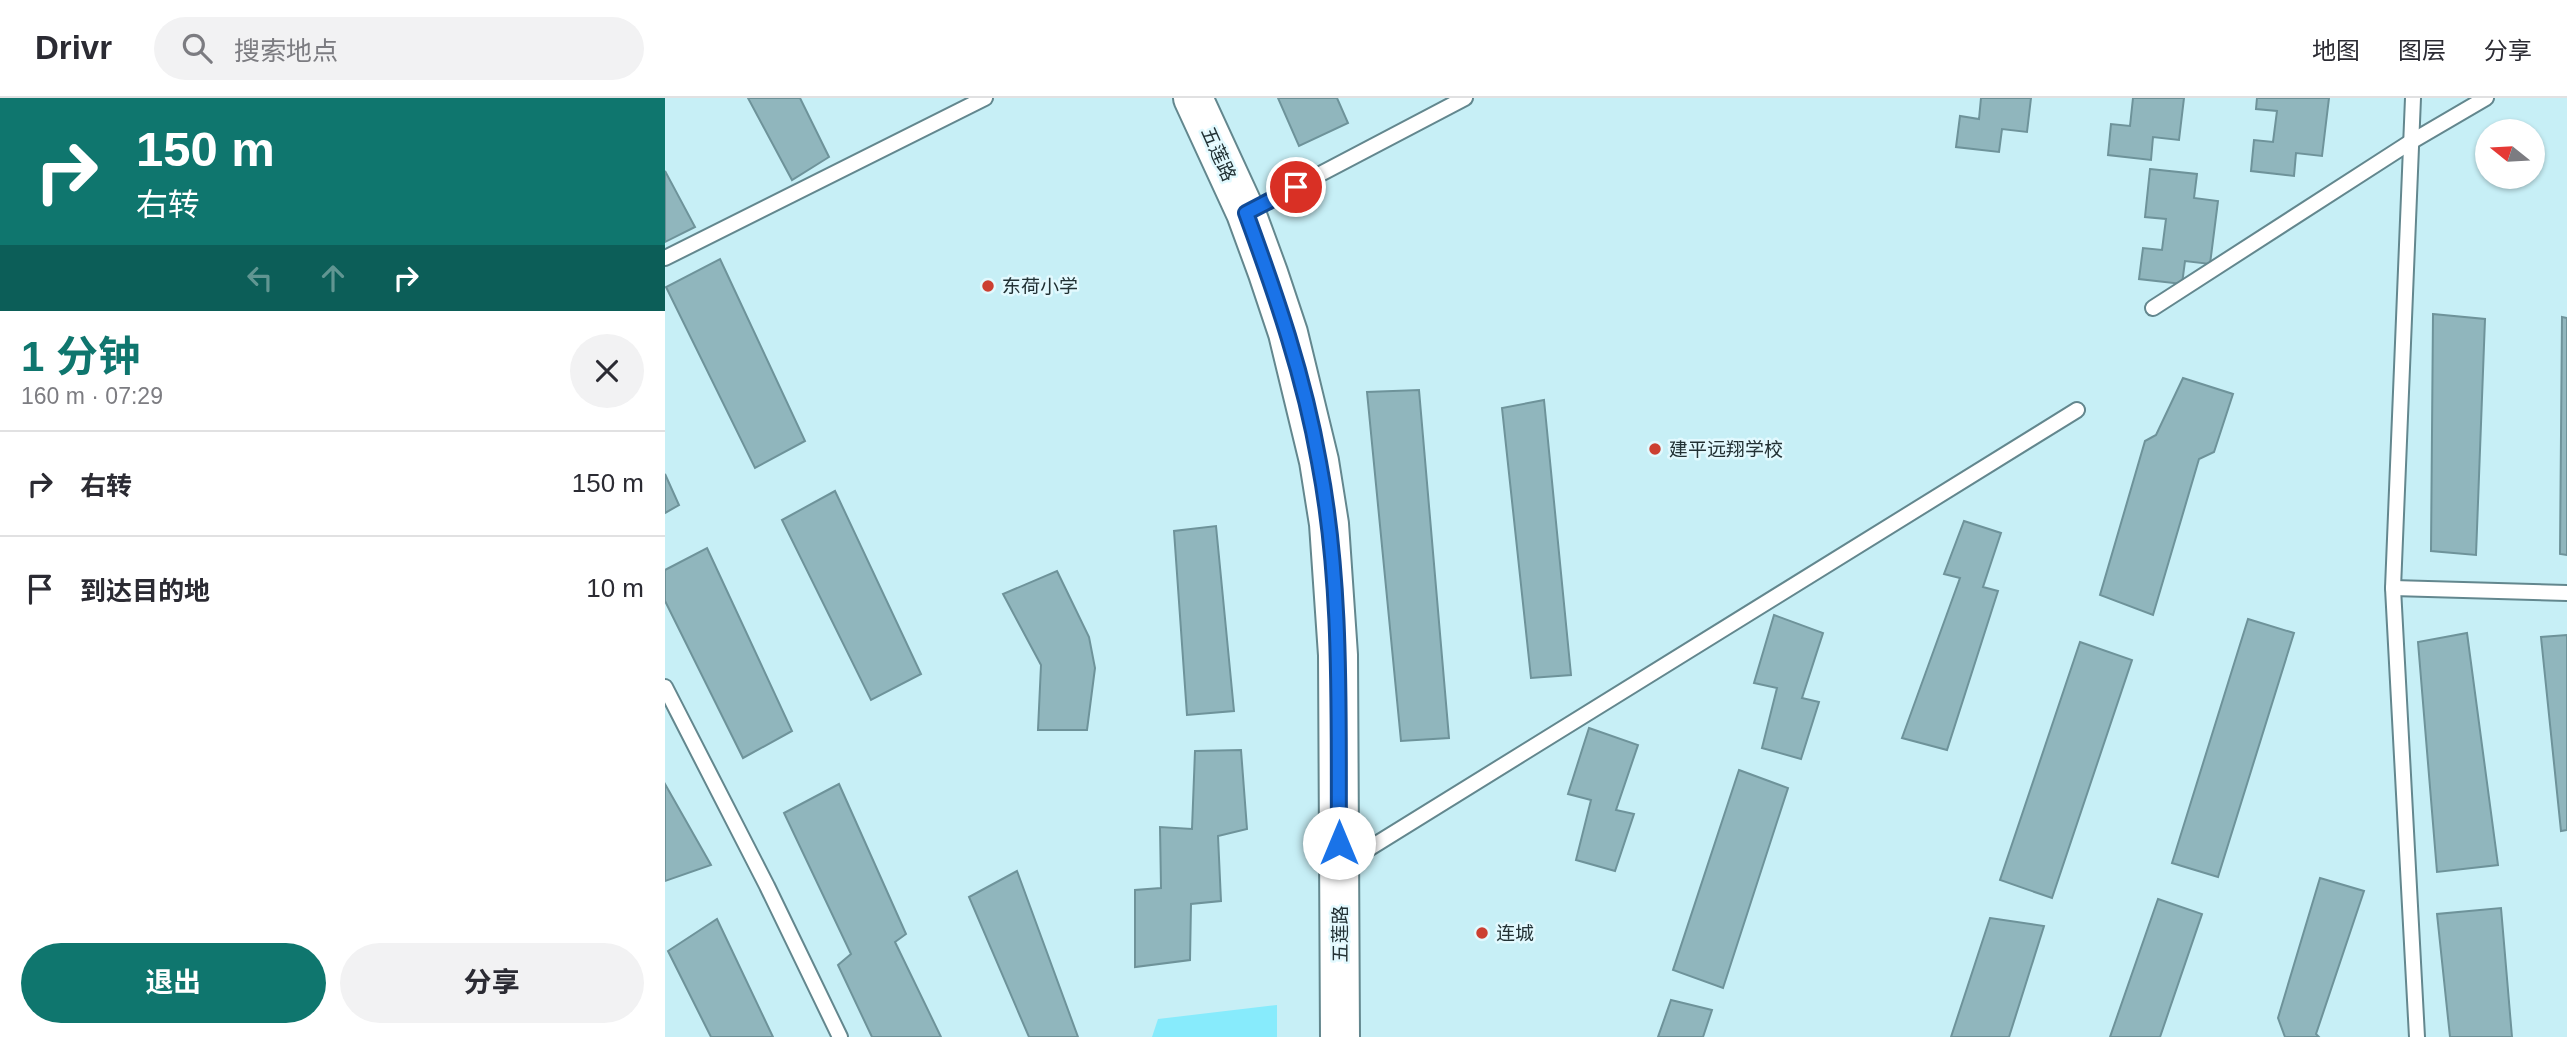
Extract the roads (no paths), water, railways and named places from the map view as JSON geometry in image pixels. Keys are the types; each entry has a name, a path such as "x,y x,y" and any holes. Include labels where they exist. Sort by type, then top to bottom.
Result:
{"street":[{"name":"五莲路","path":"1193,98 1246,213 1288,334 1305,396 1329,524 1337,642 1340,1037"}],"lane":[{"path":"665,258 985,98"},
{"path":"1246,213 1465,98"},
{"path":"2413,98 2409,143 2393,588 2417,1037"},
{"path":"2153,308 2409,143 2486,98"},
{"path":"1339,867 2077,410"},
{"path":"2393,588 2567,593"},
{"path":"665,687 767,886 840,1037"}],"place":[{"name":"东荷小学","path":"988,286"},
{"name":"建平远翔学校","path":"1655,449"},
{"name":"连城","path":"1482,933"}]}
